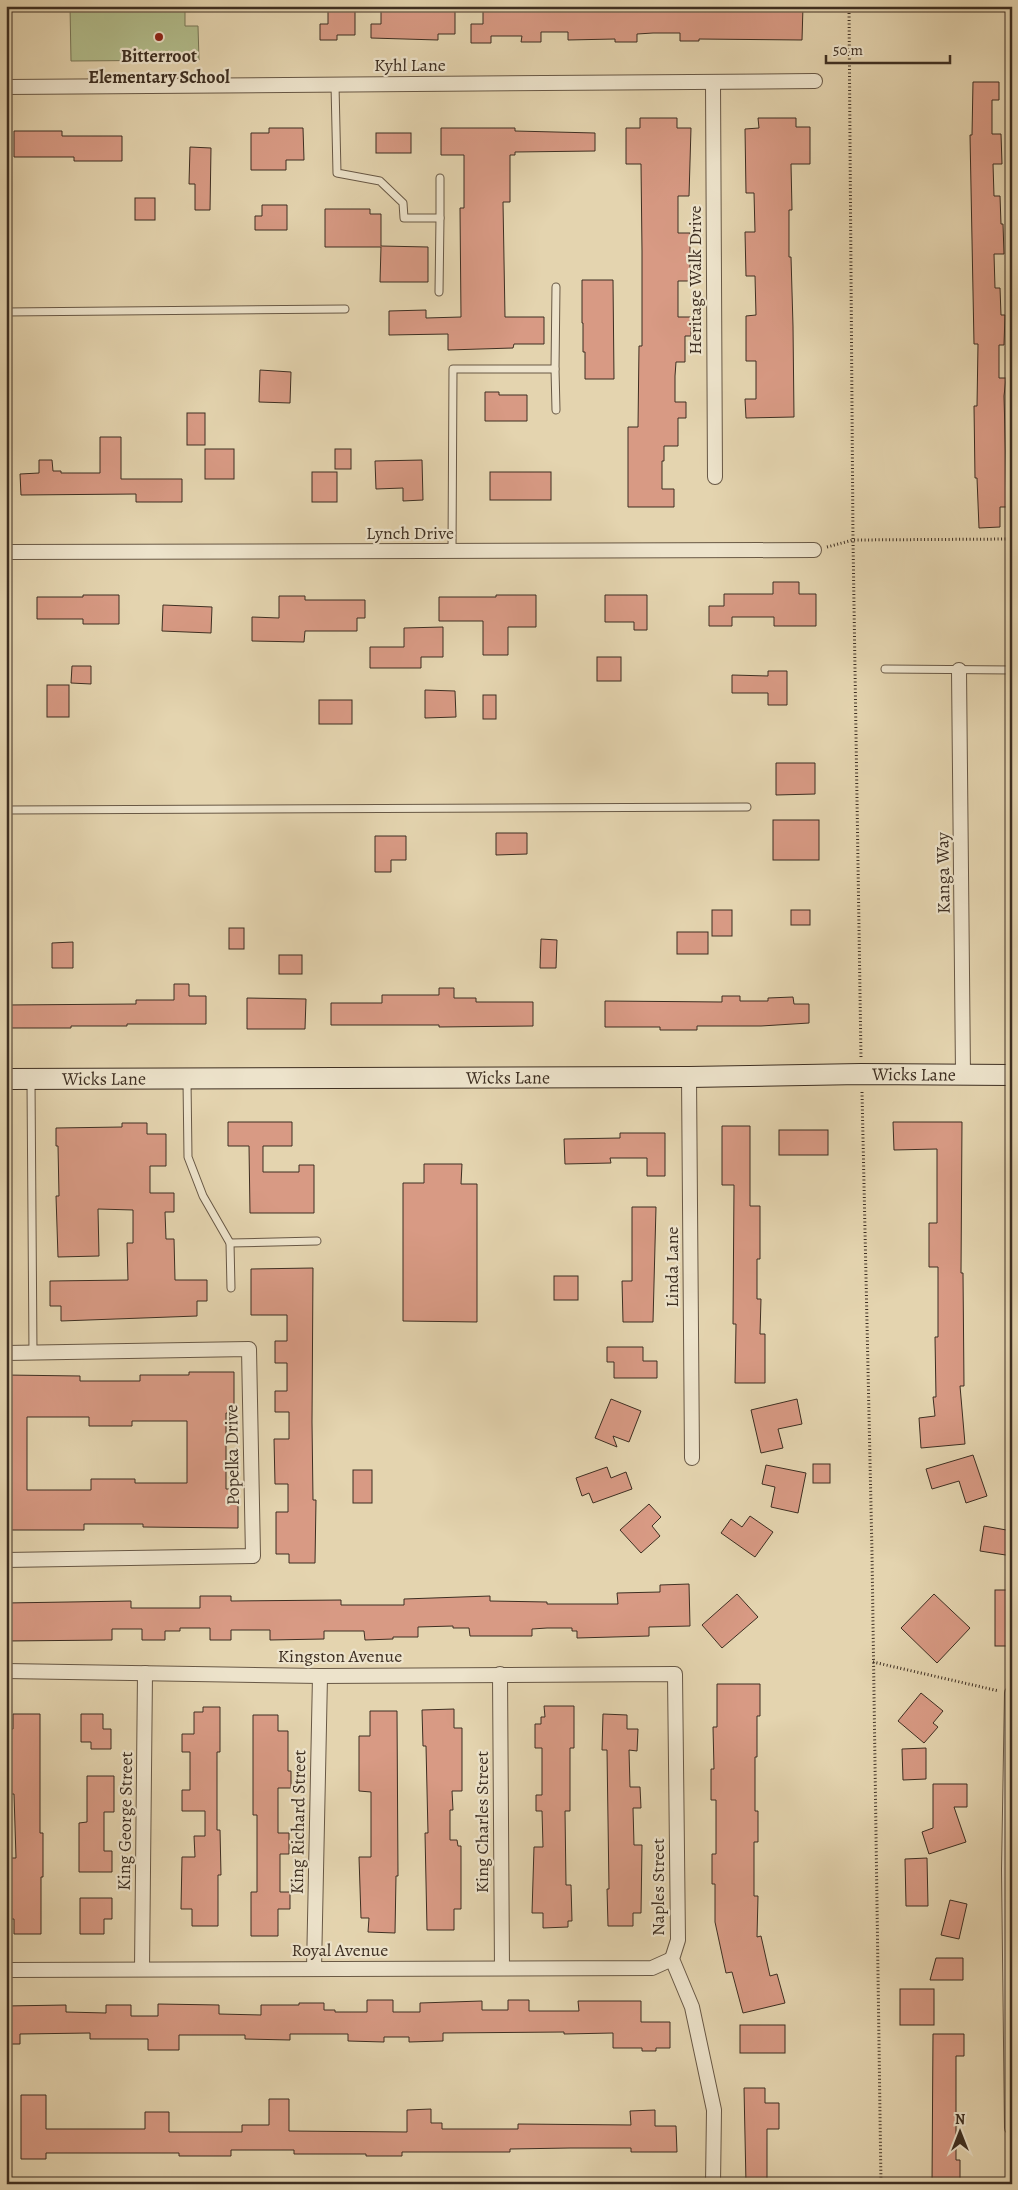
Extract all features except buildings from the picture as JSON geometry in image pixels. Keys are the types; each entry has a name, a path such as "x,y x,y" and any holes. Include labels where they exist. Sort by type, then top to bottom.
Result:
{"street":[{"name":"Kyhl Lane","path":"6,87 815,81"},
{"name":"Heritage Walk Drive","path":"713,82 715,477"},
{"name":"Lynch Drive","path":"6,552 814,550"},
{"name":"Kanga Way","path":"959,670 963,1074"},
{"name":"Wicks Lane","path":"6,1079 689,1077 861,1074 1012,1075"},
{"name":"Linda Lane","path":"689,1077 692,1458"},
{"name":"Popelka Drive","path":"6,1353 249,1349 253,1556 6,1560"},
{"name":"Kingston Avenue","path":"6,1671 320,1676 675,1674"},
{"name":"King George Street","path":"142,1970 145,1673"},
{"name":"King Charles Street","path":"500,1674 502,1968"},
{"name":"Naples Street","path":"675,1674 678,1940 672,1959 692,2007 714,2110 713,2184"},
{"name":"King Richard Street","path":"314,1969 320,1676"},
{"path":"1012,1693 1009,1870 1012,2128"},
{"name":"Royal Avenue","path":"6,1970 652,1968 672,1959"}],"lane":[{"path":"335,85 337,173 380,181 403,203 404,218 440,218"},
{"path":"439,292 440,178"},
{"path":"556,287 556,410"},
{"path":"6,312 345,308"},
{"path":"452,551 453,369 555,369"},
{"path":"885,669 1012,670"},
{"path":"6,810 747,807"},
{"path":"187,1078 188,1157 203,1196 230,1242 231,1288"},
{"path":"30,1079 33,1353"},
{"path":"230,1242 317,1241"}],"path":[{"path":"849,6 852,540 881,2184"},
{"path":"814,550 852,540 1012,539"},
{"path":"873,1662 1012,1693"}],"green space":[{"path":"70,6 185,6 185,26 198,26 199,60 71,61"}],"place":[{"name":"Bitterroot Elementary School","path":"159,37"}]}
